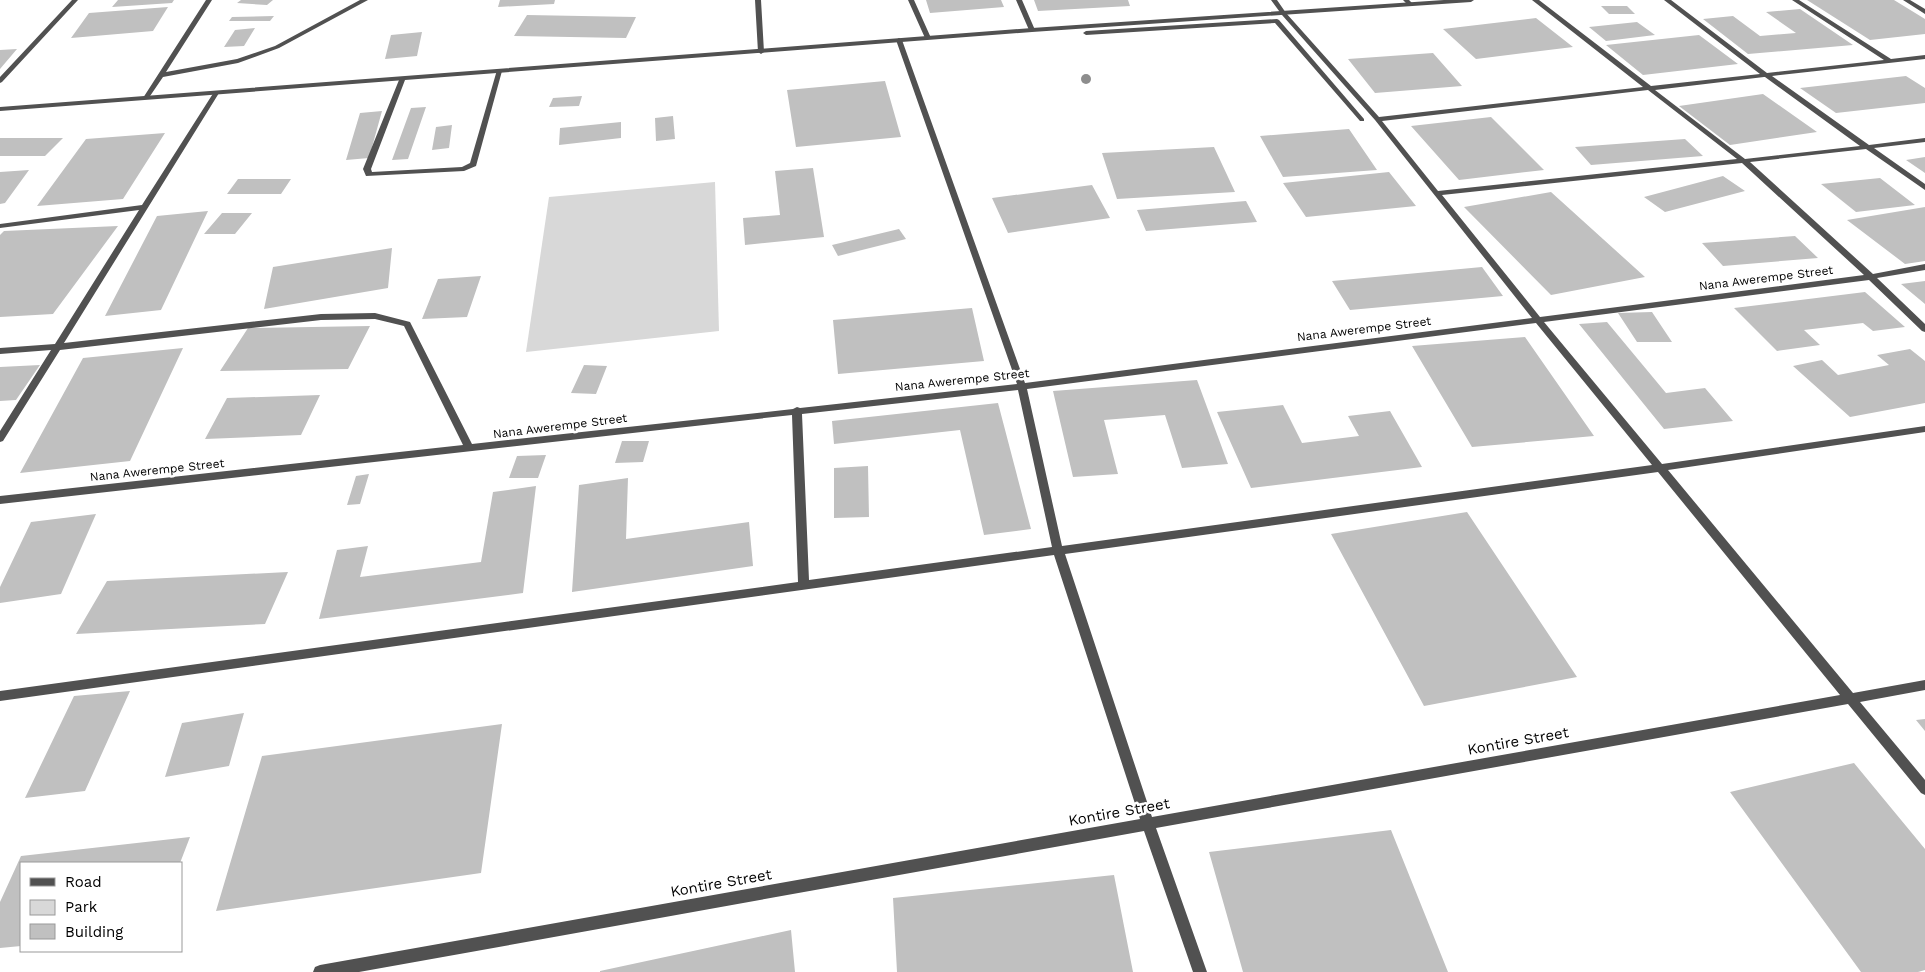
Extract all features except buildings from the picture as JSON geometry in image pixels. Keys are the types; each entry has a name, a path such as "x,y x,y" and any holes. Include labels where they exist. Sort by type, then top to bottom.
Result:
{"street":[{"path":"0,80 75,0"},
{"path":"146,98 209,0"},
{"path":"161,75 238,61 277,47 365,0"},
{"path":"758,0 761,52"},
{"path":"911,0 928,38"},
{"path":"1019,0 1032,30"},
{"path":"1274,0 1284,14 1377,119 1538,320 1925,789"},
{"path":"0,109 402,80 1032,30 1284,14 1408,2 1471,0"},
{"path":"1535,0 1745,162 1925,329"},
{"path":"1667,0 1767,76 1925,188"},
{"path":"1795,0 1890,62"},
{"path":"1906,0 1925,12"},
{"path":"1086,33 1277,21 1321,75 1362,120"},
{"path":"899,40 1022,386 1058,550 1148,823 1200,972"},
{"path":"1377,119 1925,58"},
{"path":"402,80 368,169 368,174 464,169 474,164 499,71"},
{"path":"0,439 216,93"},
{"path":"1437,194 1682,167 1745,162 1925,140"},
{"path":"0,226 145,207"},
{"name":"Nana Awerempe Street","path":"0,500 1022,386 1871,277 1925,267"},
{"path":"0,351 57,347 321,317 375,316 407,324 470,449"},
{"path":"797,410 804,586"},
{"path":"0,696 1660,468 1925,429"},
{"name":"Kontire Street","path":"320,972 1925,685"}],"green space":[{"path":"715,182 719,331 526,352 549,197"}]}
